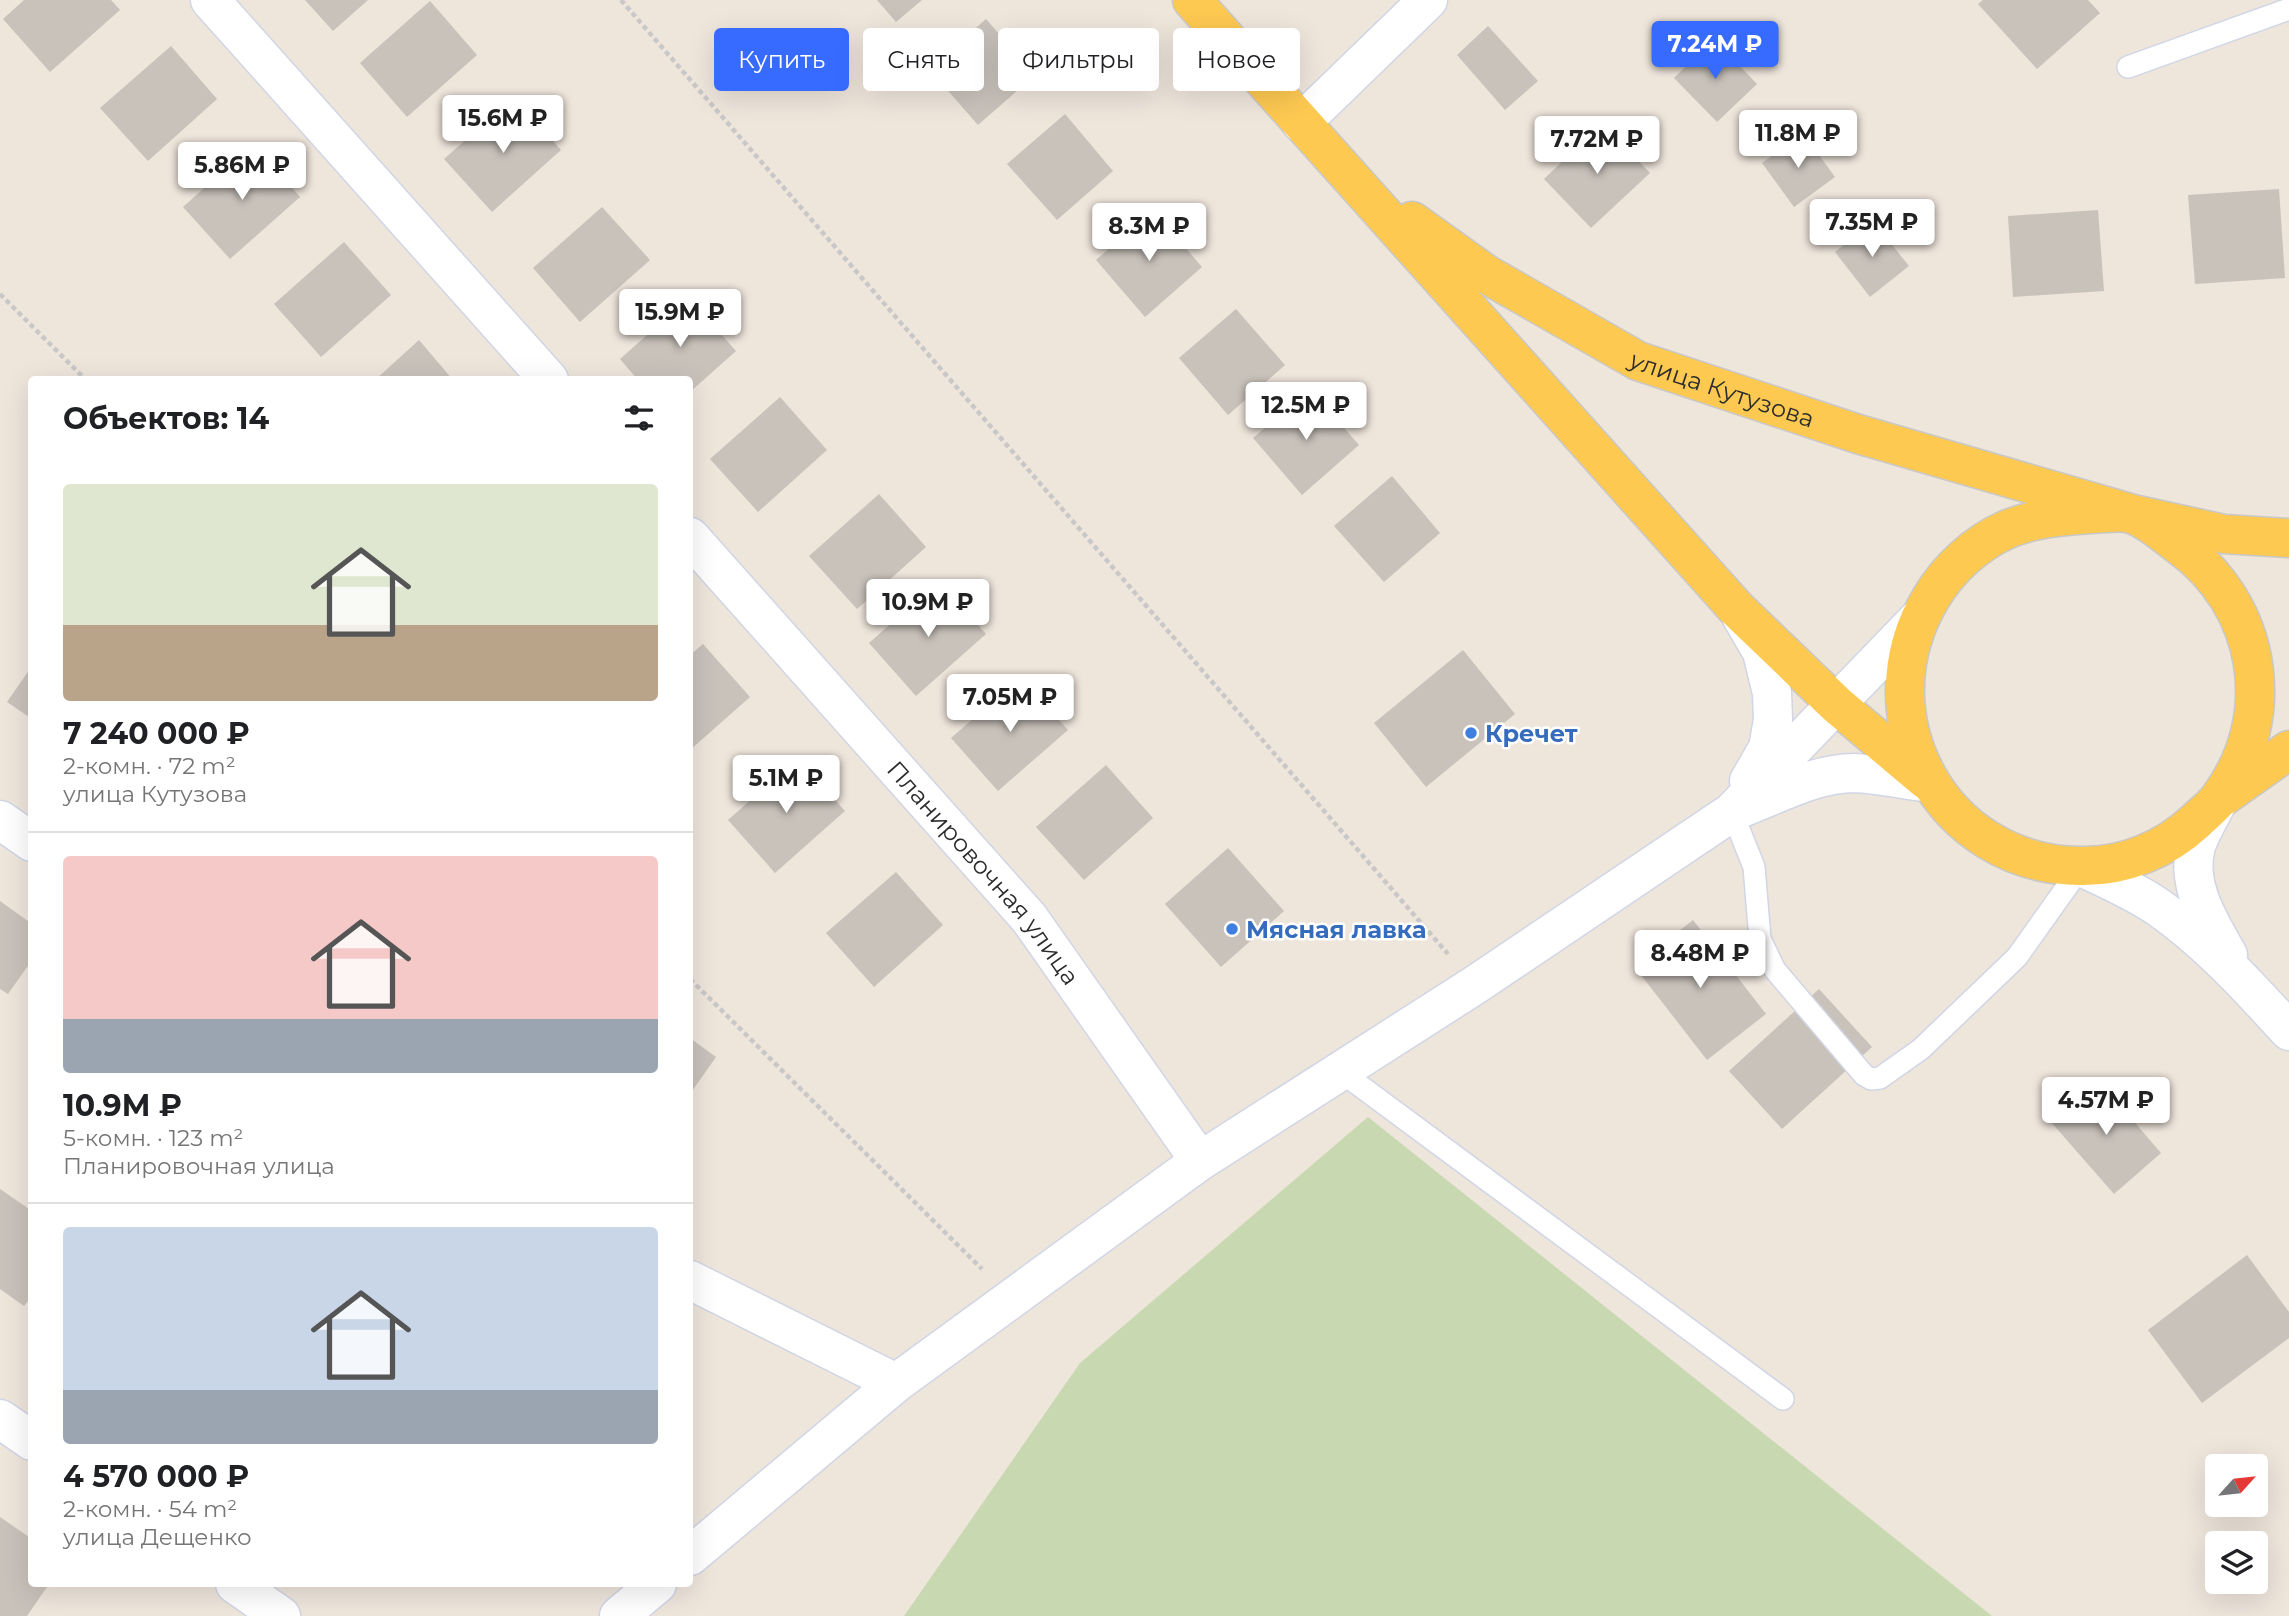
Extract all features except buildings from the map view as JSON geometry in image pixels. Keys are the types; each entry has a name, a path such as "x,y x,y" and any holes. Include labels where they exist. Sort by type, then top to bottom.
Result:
{"main road":[{"name":"улица Кутузова","path":"1192,0 1736,608 1837,705 1931,783"},
{"name":"улица Кутузова","path":"1354,179 1486,274 1638,361 1858,435 2133,514"},
{"path":"2289,538 2224,534 2133,514 2047,516 2007,529 1970,551 1941,582 1919,618 1908,650 1903,685 1906,720 1916,752 1931,783 1955,814 1970,828 1995,844 2022,857 2051,864 2081,867 2108,864 2158,848 2182,835 2219,799 2289,750"},
{"path":"2133,514 2197,559 2222,587 2241,619 2253,656 2256,694 2251,731 2239,767 2219,799"}],"street":[{"path":"210,0 545,376"},
{"path":"1301,123 1428,0"},
{"name":"Планировочная улица","path":"693,540 1029,918 1200,1161"},
{"path":"1732,812 1768,748 1773,720 1772,693 1762,652 1736,608"},
{"path":"693,1553 896,1382 1200,1161 1475,985 1732,812 1919,618"},
{"path":"1732,812 1835,774 1855,773 1931,783"},
{"path":"2219,799 2196,846 2194,876 2200,902 2241,978"},
{"path":"0,820 28,839"},
{"path":"2081,867 2132,891 2160,908 2241,978 2289,1031"},
{"path":"693,1281 896,1382"},
{"path":"0,1419 28,1438"},
{"path":"239,1587 281,1616"},
{"path":"619,1616 653,1587"}],"lane":[{"path":"2128,66 2289,9"},
{"path":"1732,812 1754,867 1760,939 1767,955 1775,970 1864,1075 1871,1079 1880,1078 1921,1048 2017,957 2081,867"},
{"path":"1340,1071 1783,1399"}],"path":[{"path":"621,0 1475,985"},
{"path":"0,294 82,376"},
{"path":"693,982 1012,1299"}],"green space":[{"path":"1368,1117 1992,1616 904,1616 1080,1363"}],"place":[{"name":"Кречет","path":"1471,733"},
{"name":"Мясная лавка","path":"1232,929"}]}
